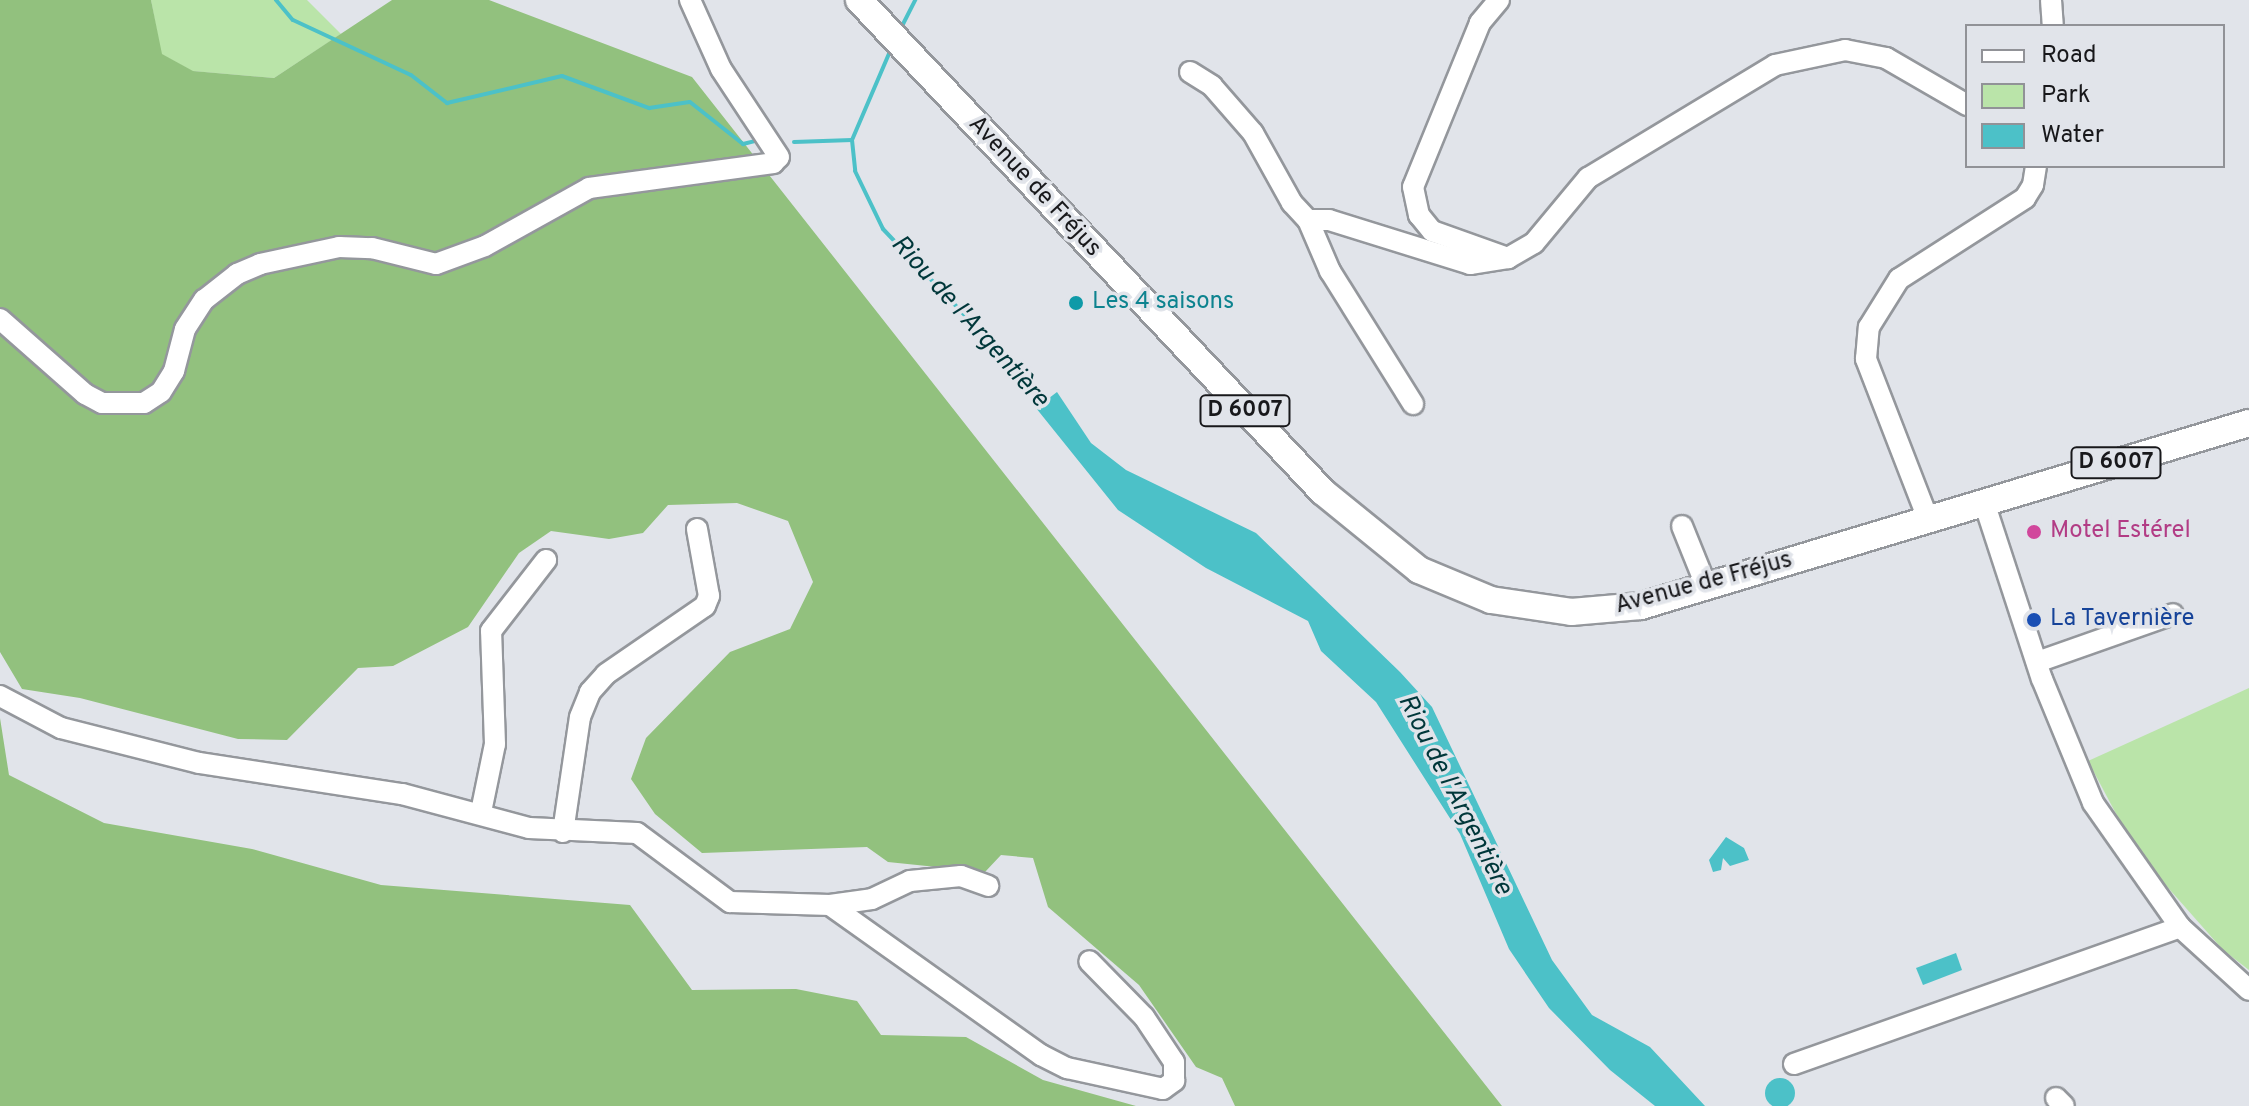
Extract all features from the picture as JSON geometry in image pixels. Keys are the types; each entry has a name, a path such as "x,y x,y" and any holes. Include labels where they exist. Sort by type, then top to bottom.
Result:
{"main road":[{"name":"Avenue de Fréjus","path":"866,8 1323,492 1419,570 1491,600 1571,612 1641,606 2249,423"}],"street":[{"path":"0,319 85,394 102,403 144,403 161,392 174,371 185,329 204,300 237,274 260,264 339,247 372,248 436,264 485,246 555,202 589,188 773,163 779,157 721,69 690,0"},
{"path":"1499,0 1480,23 1413,187 1419,215 1432,231 1508,258"},
{"path":"2051,0 2053,24"},
{"path":"1308,220 1329,220 1470,264 1508,258 1548,230 1568,196 1588,178 1688,122 1775,65 1845,50 1886,58 1965,104"},
{"path":"1190,72 1212,86 1253,133 1292,203 1308,220 1330,271 1413,404"},
{"path":"1928,519 1866,359 1869,327 1899,279 2025,198 2033,185 2036,168"},
{"path":"1984,502 2037,662 2093,803 2180,927 2249,990"},
{"path":"1682,526 1707,588"},
{"path":"563,832 580,717 590,692 606,674 705,606 709,596 697,529"},
{"path":"481,812 495,744 491,631 546,560"},
{"path":"2037,662 2173,614"},
{"path":"0,696 25,714 97,740 481,812 529,828 563,832 637,833 730,902 830,905 872,899 910,881 961,876 988,886"},
{"path":"830,905 1041,1055 1067,1068 1163,1089 1174,1081 1174,1062 1144,1017 1089,961"},
{"path":"1794,1064 2180,927"}],"green space":[{"path":"0,0 151,0 162,54 193,71 274,78 392,0 489,0 692,77 1502,1106 1235,1106 1222,1078 1196,1067 1139,985 1048,907 1033,858 1001,855 985,872 888,862 867,847 702,853 655,814 631,779 646,738 730,652 790,629 813,582 788,521 737,503 668,505 643,533 609,539 551,531 519,553 468,627 393,666 358,668 287,740 238,739 80,698 22,689 0,652"},
{"path":"151,0 307,0 341,34 274,78 192,71 161,54"},
{"path":"2249,688 2249,970 2223,950 2163,882 2122,825 2088,761"},
{"path":"0,718 9,775 104,823 252,849 381,885 630,905 692,990 796,989 857,1001 881,1035 966,1037 1043,1080 1136,1106 0,1106"}],"water":[{"path":"1057,392 1091,443 1126,470 1256,533 1432,707 1552,960 1592,1015 1650,1047 1705,1106 1655,1106 1610,1070 1549,1008 1509,949 1460,834 1376,702 1321,651 1308,621 1206,568 1118,510 1036,408"},
{"path":"1726,837 1744,848 1749,860 1730,866 1723,858 1721,870 1713,872 1709,860"},
{"path":"1956,953 1962,970 1923,985 1916,968"},
{"path":"1774,1079 1786,1079 1794,1087 1794,1099 1786,1107 1774,1107 1766,1099 1766,1087"}],"waterway":[{"path":"276,0 293,20 411,75 447,103 562,76 649,108 690,102 743,144 755,141"},
{"name":"Riou de l'Argentière","path":"900,30 915,0"},
{"name":"Riou de l'Argentière","path":"891,49 852,140 855,171 883,229 1045,400"},
{"path":"794,142 852,140"}],"place":[{"name":"Les 4 saisons","path":"1076,303"},
{"name":"Motel Estérel","path":"2034,532"},
{"name":"La Tavernière","path":"2034,620"}]}
